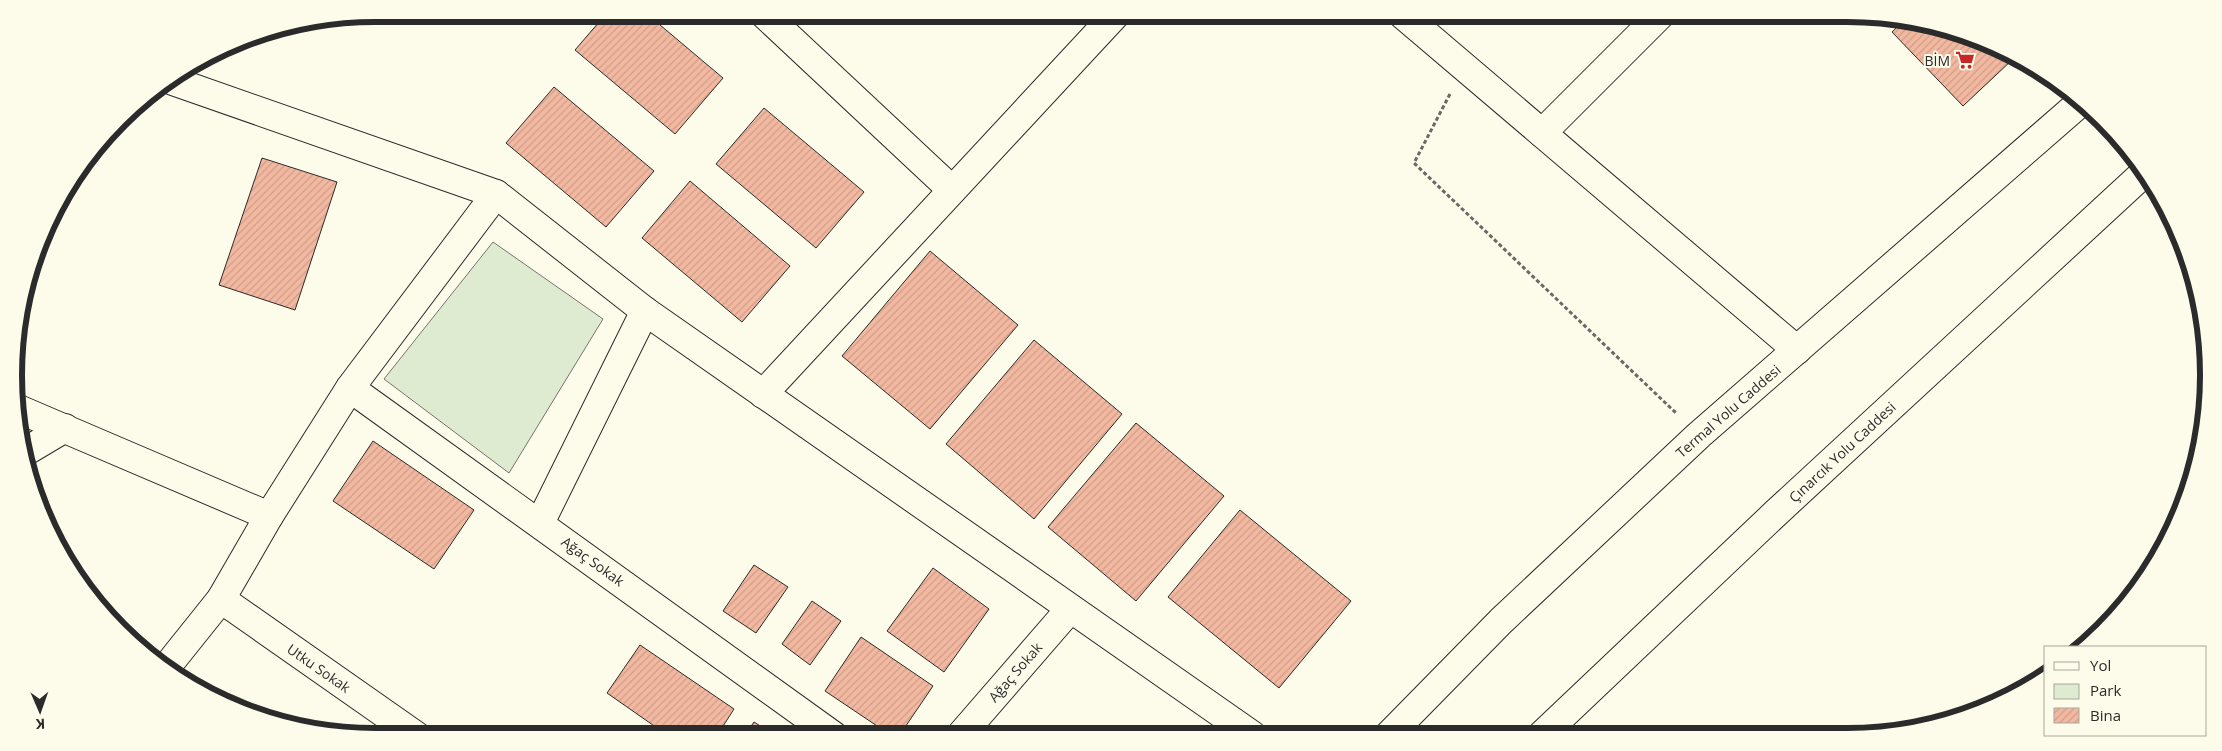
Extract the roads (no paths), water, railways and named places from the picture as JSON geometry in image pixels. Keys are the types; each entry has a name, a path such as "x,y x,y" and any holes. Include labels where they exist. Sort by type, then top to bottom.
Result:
{"street":[{"path":"773,22 952,190"},
{"path":"763,394 1109,22"},
{"path":"1411,22 1797,350"},
{"path":"1542,133 1653,22"},
{"path":"178,83 496,194 645,311 1241,728"},
{"name":"Termal Yolu Caddesi","path":"1396,728 1501,621 1700,435 2075,107"},
{"name":"Çınarcık Yolu Caddesi","path":"1549,728 1777,512 2139,178"},
{"path":"170,663 221,599 269,516 350,388 496,194"},
{"path":"540,523 645,311"},
{"name":"Ağaç Sokak","path":"350,388 823,728"},
{"path":"25,412 269,516"},
{"path":"30,449 65,428"},
{"name":"Utku Sokak","path":"221,599 396,728"},
{"name":"Ağaç Sokak","path":"967,728 1070,609"}],"place":[{"name":"BİM","path":"1965,60"}]}
